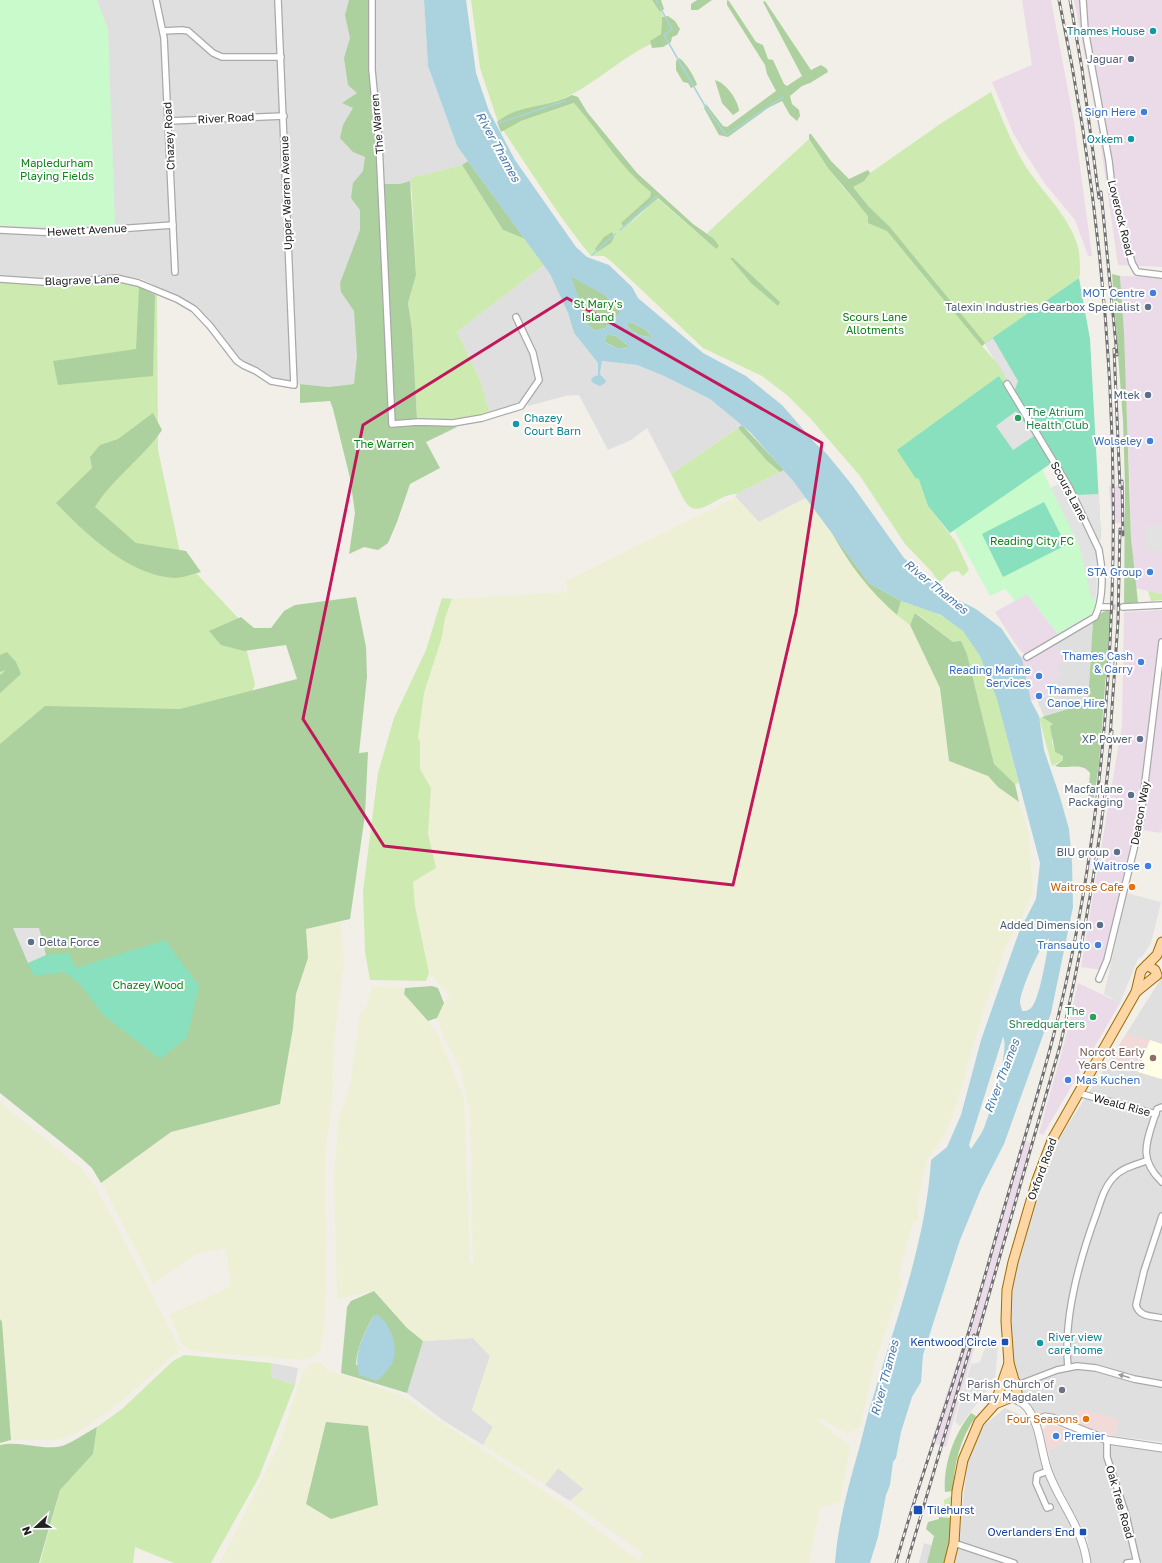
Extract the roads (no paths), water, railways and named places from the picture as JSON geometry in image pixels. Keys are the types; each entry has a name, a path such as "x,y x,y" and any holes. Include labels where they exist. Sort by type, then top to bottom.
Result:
{"main road":[{"path":"1154,976 1157,955 1162,942"},
{"path":"1154,976 1147,965 1157,955"},
{"name":"Oxford Road","path":"949,1563 954,1543 957,1491 963,1460 979,1422 995,1404 1014,1390 1009,1363 1006,1300 1013,1262 1044,1157 1078,1093 1136,992 1141,971 1147,965"},
{"path":"1141,976 1145,980 1154,976"},
{"name":"Oxford Road","path":"1136,992 1154,976"},
{"name":"Oxford Road","path":"995,1404 1009,1363"},
{"path":"1008,1379 1014,1390 1003,1395 1001,1385 1008,1379"}],"street":[{"name":"Chazey Road","path":"156,0 163,31 175,272"},
{"name":"Upper Warren Avenue","path":"278,0 294,385"},
{"name":"The Warren","path":"372,0 372,70 379,143 392,424 418,422 453,423 482,418 521,406 539,380 532,353 516,317"},
{"name":"Loverock Road","path":"1083,0 1085,30 1109,161 1112,188 1135,271 1162,275"},
{"path":"163,31 188,31 213,53 222,57 281,57"},
{"name":"River Road","path":"168,121 284,116"},
{"name":"Hewett Avenue","path":"0,230 60,233 173,225"},
{"name":"Blagrave Lane","path":"0,279 59,283 116,278 138,283 177,299 194,310 210,326 237,361 243,365 256,371 271,381 294,385"},
{"name":"Scours Lane","path":"1007,384 1061,473 1099,550 1101,560 1100,607"},
{"path":"1123,607 1162,605"},
{"path":"1027,657 1095,617 1100,607 1110,607"},
{"name":"Deacon Way","path":"1099,979 1109,953 1140,824 1162,642"},
{"name":"Weald Rise","path":"1078,1093 1156,1114 1159,1107 1162,1107"},
{"path":"1156,1114 1146,1148 1146,1160 1150,1168 1162,1182"},
{"path":"1068,1367 1067,1354 1071,1312 1080,1266 1104,1191 1113,1177 1120,1171 1146,1160"},
{"path":"1162,1216 1144,1271 1136,1305 1141,1314 1162,1318"},
{"path":"1087,1563 1085,1550 1077,1525 1056,1489 1048,1471 1035,1421 1014,1390 1039,1377 1068,1367 1085,1366 1134,1379 1162,1384"},
{"path":"1035,1421 1045,1418 1052,1418 1107,1440 1162,1448"},
{"name":"Oak Tree Road","path":"1107,1440 1107,1457 1126,1515 1137,1562"},
{"path":"1048,1471 1037,1475 1036,1483 1047,1508 1050,1507"},
{"path":"954,1543 1014,1563"},
{"path":"1127,1563 1137,1562"}],"water":[{"name":"River Thames","path":"424,0 466,0 476,73 489,111 515,160 576,247 587,257 609,265 632,287 638,298 703,353 746,376 782,405 816,444 826,453 852,485 904,558 944,593 976,609 1001,628 1022,659 1031,701 1039,716 1044,750 1069,829 1072,862 1073,907 1051,1013 1004,1144 981,1189 960,1240 923,1355 921,1382 912,1397 901,1432 896,1458 893,1462 890,1485 886,1495 878,1537 870,1563 835,1563 841,1518 848,1489 916,1252 923,1222 931,1160 947,1147 961,1115 981,1040 1019,932 1036,899 1040,863 997,699 980,656 963,631 941,615 901,601 869,583 793,481 750,432 710,399 664,376 637,365 602,361 600,374 606,381 600,386 593,383 591,380 593,377 598,375 598,363 574,333 568,313 550,274 457,146 428,66","holes":["571,277 605,295 619,310 619,314 605,328 595,331 586,323 582,316 582,307","631,322 646,330 652,337 645,337 638,334 631,330 626,324","607,334 616,336 631,348 626,346 626,349 614,347 604,342","1049,938 1045,964 1037,996 1031,1008 1022,1011 1020,1002 1021,996 1041,949","1003,1037 1004,1053 1002,1065 988,1118 981,1134 971,1149 969,1145"]},
{"path":"374,1315 378,1315 390,1329 395,1349 392,1364 377,1381 359,1375 357,1359 360,1344"}],"waterway":[{"path":"660,7 672,29 664,35 705,106 726,135 783,97"},
{"name":"River Thames","path":"499,123 564,101"},
{"path":"620,230 657,196"},
{"path":"592,255 615,234"}],"tunnel":[{"path":"1110,607 1123,607"}],"railway":[{"path":"896,1563 911,1511 967,1337 1050,1049 1071,957 1088,864 1095,818 1105,724 1112,592 1113,507 1107,337 1089,168 1059,0"},
{"path":"1070,0 1082,69 1099,198"},
{"path":"1101,192 1117,355"},
{"path":"1114,349 1120,487"},
{"path":"1122,481 1123,535"},
{"path":"1110,737 1118,621 1120,529"},
{"path":"976,1340 1060,1046 1077,968 1091,889 1103,810 1112,731"},
{"path":"907,1563 974,1335"}],"place":[{"name":"Thames House","path":"1153,31"},
{"name":"Jaguar","path":"1131,59"},
{"name":"Sign Here","path":"1144,112"},
{"name":"Oxkem","path":"1131,139"},
{"name":"MOT Centre","path":"1153,293"},
{"name":"Talexin Industries Gearbox Specialist","path":"1148,307"},
{"name":"Mtek","path":"1148,395"},
{"name":"The Atrium Health Club","path":"1018,418"},
{"name":"Chazey Court Barn","path":"516,424"},
{"name":"Wolseley","path":"1150,441"},
{"name":"STA Group","path":"1150,572"},
{"name":"Thames Cash & Carry","path":"1141,662"},
{"name":"Reading Marine Services","path":"1039,676"},
{"name":"Thames Canoe Hire","path":"1039,696"},
{"name":"XP Power","path":"1140,739"},
{"name":"Macfarlane Packaging","path":"1131,795"},
{"name":"BIU group","path":"1117,852"},
{"name":"Waitrose","path":"1148,866"},
{"name":"Waitrose Cafe","path":"1132,887"},
{"name":"Added Dimension","path":"1100,925"},
{"name":"Delta Force","path":"31,942"},
{"name":"Transauto","path":"1098,945"},
{"name":"The Shredquarters","path":"1093,1017"},
{"name":"Norcot Early Years Centre","path":"1153,1058"},
{"name":"Mas Kuchen","path":"1068,1080"},
{"name":"Kentwood Circle","path":"1005,1342"},
{"name":"River view care home","path":"1040,1343"},
{"name":"Parish Church of St Mary Magdalen","path":"1062,1390"},
{"name":"Four Seasons","path":"1086,1419"},
{"name":"Premier","path":"1056,1436"},
{"name":"Tilehurst","path":"918,1510"},
{"name":"Overlanders End","path":"1083,1532"}],"park label":[{"name":"Mapledurham Playing Fields","path":"57,169"},
{"name":"St Mary's Island","path":"598,310"},
{"name":"Scours Lane Allotments","path":"875,323"},
{"name":"Reading City FC","path":"1032,541"},
{"name":"Chazey Wood","path":"148,985"}]}
